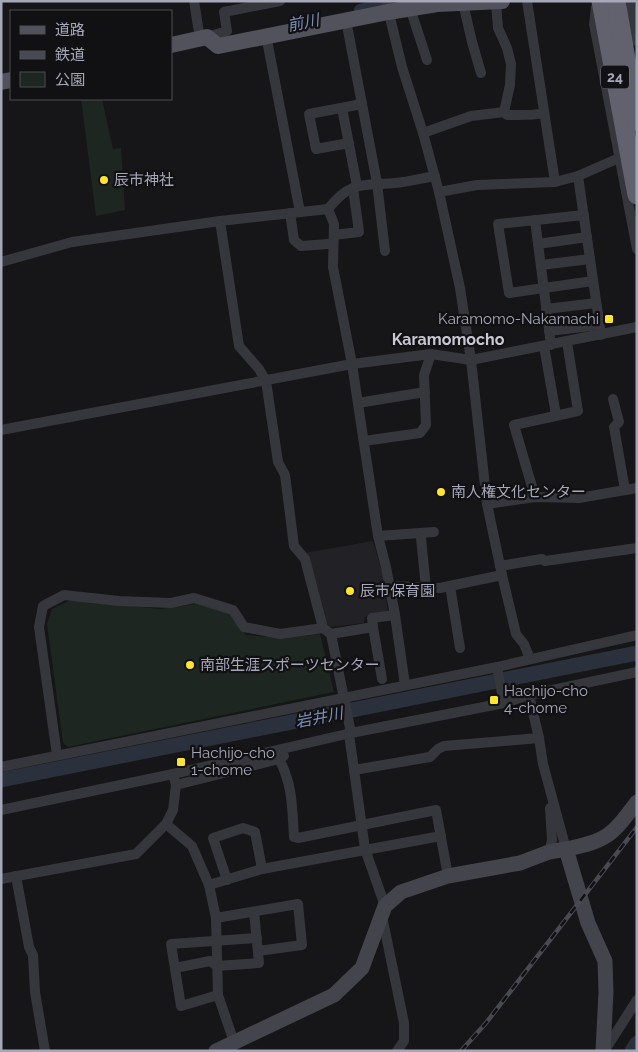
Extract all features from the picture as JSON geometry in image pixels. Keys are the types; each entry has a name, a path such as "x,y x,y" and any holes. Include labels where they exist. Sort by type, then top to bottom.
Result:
{"highway":[{"name":"24","path":"599,1 624,156 637,195"},
{"name":"24","path":"616,1 637,122"}],"main road":[{"path":"172,45 204,38 218,46 346,20 387,7 410,8 456,2 502,1"}],"street":[{"path":"194,1 204,38 227,31 224,12 280,1"},
{"path":"527,1 555,182"},
{"path":"627,1 630,4 637,41"},
{"path":"456,2 472,42 481,73"},
{"path":"496,2 498,28 507,48 511,64 510,85 504,112"},
{"path":"387,7 402,67 439,192 460,288 487,504 516,634 524,644 530,659"},
{"path":"410,8 427,60"},
{"path":"346,20 377,184 385,251"},
{"path":"266,35 295,213 294,240 301,246 359,232 355,187 342,108"},
{"path":"349,144 316,149 309,114 362,104"},
{"path":"423,133 471,116 504,112 506,115 521,116 533,116 544,113"},
{"path":"439,192 477,185 555,182 578,176 624,156 623,170 637,249"},
{"path":"1,262 72,242 220,220 328,209 337,198 355,187 435,176"},
{"path":"578,176 600,330"},
{"path":"328,209 334,224 331,240 333,268 352,364 378,536 390,586 405,685"},
{"path":"584,215 498,224 508,293 593,281"},
{"path":"220,220 240,346 259,369 266,381 278,462 285,475 294,546 305,559 327,631 344,700 365,849 383,911 404,1023 404,1041 397,1051"},
{"path":"535,220 549,331 547,346 556,415"},
{"path":"538,244 587,237"},
{"path":"541,265 590,259"},
{"path":"546,309 596,303"},
{"path":"549,331 637,327"},
{"path":"1,430 352,364 431,354 470,360 567,342 600,330"},
{"path":"535,497 514,425 578,410 567,342"},
{"path":"364,441 420,433 426,425 424,375 431,354"},
{"path":"358,403 425,392"},
{"path":"613,399 619,422 614,427 625,490"},
{"path":"487,504 535,497 579,498 637,488"},
{"path":"378,536 434,532"},
{"path":"421,538 426,588"},
{"path":"390,586 426,588 450,586 542,559 545,561 637,548"},
{"path":"450,586 460,648"},
{"path":"58,755 39,627 43,606 64,595 119,601 172,603 194,598 233,610 244,627 280,634 373,627"},
{"path":"382,679 372,618 395,614"},
{"path":"1,767 344,700 405,685 497,669 530,659 637,635"},
{"path":"497,669 503,700"},
{"path":"1,810 173,774 350,732 637,672"},
{"path":"529,694 549,788 566,849 588,923 605,962 604,1051"},
{"path":"354,770 430,757 444,746 539,738"},
{"path":"176,786 279,759 302,744"},
{"path":"279,759 287,773 290,788 294,837 298,838 436,810 448,876"},
{"path":"1,879 136,854 166,824 173,810 176,786 173,774"},
{"path":"549,788 552,840 549,852"},
{"path":"216,1051 334,995 362,968 383,911 401,892 448,876 520,863 549,852 603,840 621,823 637,802"},
{"path":"166,824 192,846 209,885 216,918 218,995 234,1042"},
{"path":"227,880 213,838 243,828 255,832 262,870"},
{"path":"209,885 262,870 441,836"},
{"path":"16,876 32,956 35,992 46,1051"},
{"path":"216,918 298,904 302,945 258,951"},
{"path":"175,968 210,961 217,966 260,963 254,912"},
{"path":"218,995 181,1006 171,944 257,938"},
{"path":"604,1051 637,1000"}],"shaded area":[{"name":"辰市保育園","path":"373,541 382,571 388,611 370,614 365,617 364,623 331,627 322,621 304,553"}],"green space":[{"path":"81,100 102,100 113,149 121,148 125,210 96,216"},
{"name":"南部生涯スポーツセンター","path":"71,600 161,609 196,604 229,612 246,635 283,638 320,634 334,692 68,747 63,743 47,624 52,609"}],"waterway":[{"name":"前川","path":"361,11 379,7 378,1"},
{"name":"岩井川","path":"1,780 637,653"},
{"path":"632,1051 637,1043"}],"railway":[{"path":"461,1051 486,1023 637,827"}],"place":[{"name":"辰市神社","path":"104,180"},
{"name":"Karamomo-Nakamachi","path":"609,319"},
{"name":"南人権文化センター","path":"441,492"},
{"name":"辰市保育園","path":"350,591"},
{"name":"南部生涯スポーツセンター","path":"190,665"},
{"name":"Hachijo-cho 4-chome","path":"494,700"},
{"name":"Hachijo-cho 1-chome","path":"181,762"}],"district":[{"name":"Karamomocho","path":"448,339"}]}
